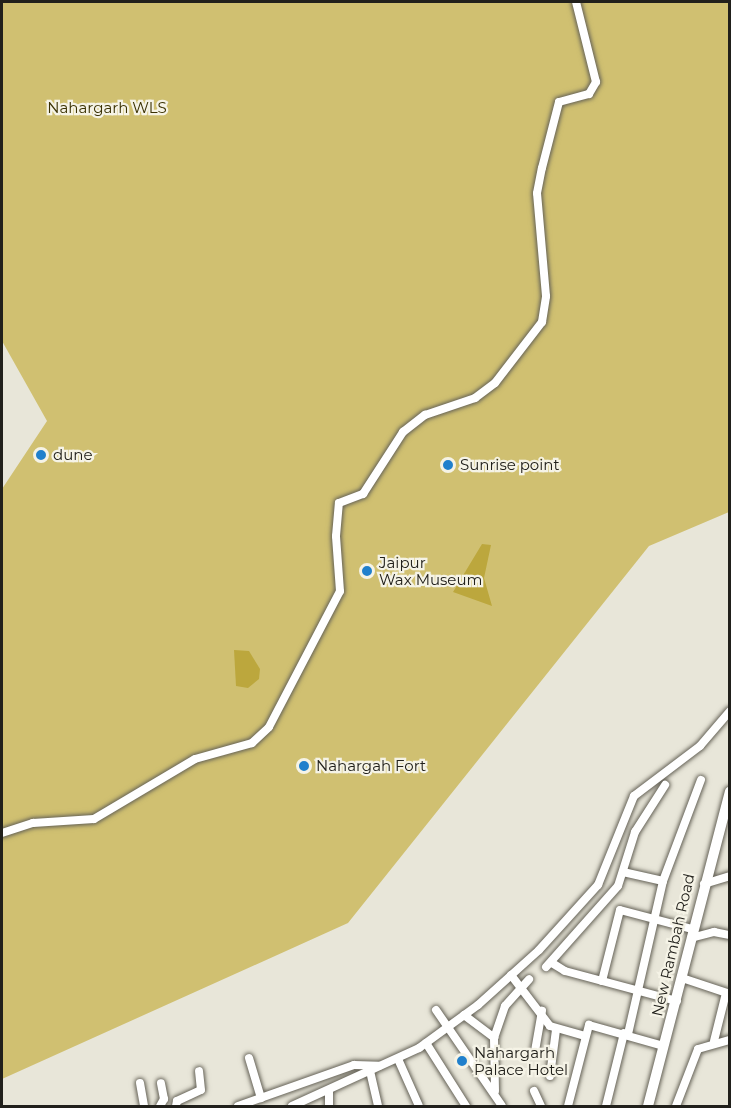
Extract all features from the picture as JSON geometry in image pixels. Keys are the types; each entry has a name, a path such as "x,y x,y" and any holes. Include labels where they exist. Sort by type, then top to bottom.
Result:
{"street":[{"path":"2,833 33,823 94,819 195,759 252,743 269,727 340,591 336,536 339,503 350,495 363,494 403,432 424,415 475,398 495,383 542,322 546,296 537,193 542,168 559,102 589,94 596,82 576,2"},
{"path":"292,1107 398,1059 426,1043 464,1016 511,975 572,919 599,882 634,796 700,746 729,711"},
{"path":"606,1107 640,990 663,881 701,780"},
{"path":"665,785 646,809 616,888 549,965 677,1001"},
{"name":"New Rambah Road","path":"648,1107 677,1001 703,884 729,792"},
{"path":"622,872 663,881"},
{"path":"703,884 729,876"},
{"path":"599,882 616,888"},
{"path":"602,904 656,919 691,934 714,932 729,935"},
{"path":"602,981 620,910"},
{"path":"511,975 519,990 542,1011 556,1030 584,1036"},
{"path":"682,978 728,994 714,1041"},
{"path":"495,1091 494,1038 505,1006 529,979"},
{"path":"436,1010 445,1029 495,1091 502,1107"},
{"path":"535,1051 542,1011"},
{"path":"464,1016 494,1038"},
{"path":"568,1107 584,1036 594,1024 663,1046"},
{"path":"550,1076 556,1030"},
{"path":"676,1107 698,1049 714,1041 729,1040"},
{"path":"426,1043 466,1107"},
{"path":"249,1058 261,1098"},
{"path":"398,1059 419,1107"},
{"path":"238,1107 354,1065 379,1066"},
{"path":"176,1107 177,1101 201,1090 199,1071"},
{"path":"370,1071 378,1107"},
{"path":"140,1083 144,1107"},
{"path":"160,1107 164,1099 161,1083"},
{"path":"328,1091 329,1107"},
{"path":"534,1091 541,1107"}],"green space":[{"name":"Nahargarh WLS","path":"2,2 730,2 729,512 649,546 348,923 2,1079 2,489 47,421 2,341"}],"shaded area":[{"path":"482,544 491,545 484,578 492,606 453,592"},
{"path":"234,650 249,651 260,669 259,679 248,688 236,686"}],"place":[{"name":"dune","path":"41,455"},
{"name":"Sunrise point","path":"448,465"},
{"name":"Jaipur Wax Museum","path":"367,571"},
{"name":"Nahargah Fort","path":"304,766"},
{"name":"Nahargarh Palace Hotel","path":"462,1061"}]}
